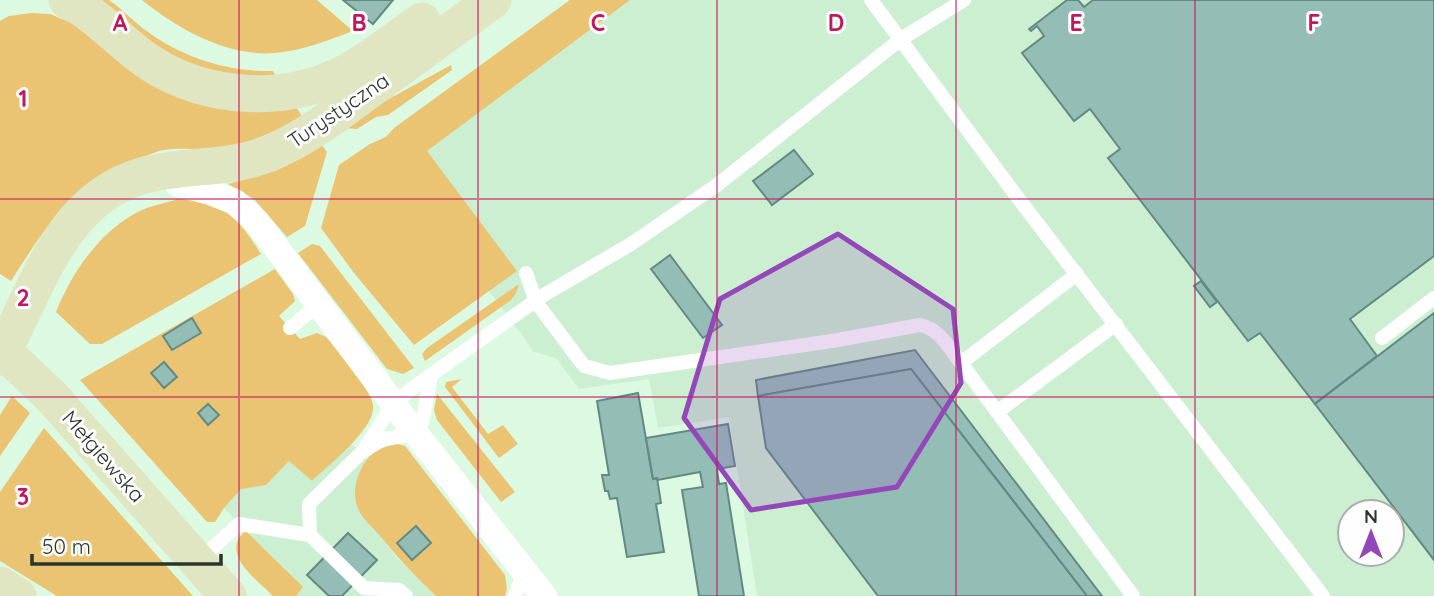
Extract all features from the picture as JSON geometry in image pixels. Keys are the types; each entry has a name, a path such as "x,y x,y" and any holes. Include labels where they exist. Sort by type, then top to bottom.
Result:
{"main road":[{"name":"Turystyczna","path":"67,0 85,10 152,64 174,76 216,90 262,94 307,86 346,72 450,0"},
{"name":"Turystyczna","path":"1,352 44,267 75,218 96,199 146,174 232,165 290,144 330,119 493,0"},
{"name":"Mełgiewska","path":"1,352 51,396 228,596"},
{"path":"0,585 18,596"}],"street":[{"path":"170,170 178,184 235,202 257,222 415,434 544,596"}],"lane":[{"path":"871,0 1324,596"},
{"path":"310,536 309,504 363,451 393,404 536,302 631,244 717,185 901,39 962,0"},
{"path":"527,272 536,302 584,366 610,373 920,326 936,331 1133,596"},
{"path":"961,363 1077,274"},
{"path":"1382,338 1434,298"},
{"path":"290,328 319,304"},
{"path":"997,412 1116,324"},
{"path":"363,451 383,439 415,434 423,419 431,375"},
{"path":"197,562 239,524 310,536 364,588 399,590 406,596"},
{"path":"515,596 524,570"}],"highlighted area":[{"path":"838,234 953,309 961,383 897,487 751,510 684,418 720,299"}],"shaded area":[{"path":"101,0 109,0 148,32 192,56 223,66 273,71 276,76 216,71 173,56 145,38"},
{"path":"142,0 317,0 353,31 295,50 257,53 221,46 204,39 171,21"},
{"path":"570,0 1434,0 1434,596 757,596 729,417 658,428 649,379 579,389 556,358 534,352 379,141"},
{"path":"570,0 630,0 427,151 517,271 414,345 354,273 321,228 339,165 370,144 386,137 394,128"},
{"path":"50,14 72,23 121,63 295,105 303,118 240,145 218,149 161,151 139,158 96,179 50,224 11,281 0,274 0,21 9,16"},
{"path":"451,65 452,70 388,115 376,117 357,129 345,128 374,107"},
{"path":"320,143 327,152 305,226 287,237 254,199 228,184 277,170"},
{"path":"178,199 207,204 228,214 245,230 261,254 102,344 90,344 56,312 79,267 101,240 127,218 142,210"},
{"path":"312,244 320,246 414,368 403,374 387,369 298,253"},
{"path":"275,269 295,301 279,316 300,339 317,333 326,337 367,390 373,405 372,414 359,435 312,481 289,461 266,485 241,489 215,522 207,522 80,380"},
{"path":"519,284 511,300 425,361 422,354 427,348"},
{"path":"462,379 452,387 488,434 503,425 518,444 499,458 445,387 446,382"},
{"path":"437,394 515,492 501,502 437,420 434,410"},
{"path":"12,396 30,413 0,456 0,415"},
{"path":"44,428 193,596 57,596 0,561 0,492"},
{"path":"350,444 363,451 366,459 358,475 381,537 396,557 436,596 296,596 302,587 224,508 242,488 266,485 289,460 312,481"},
{"path":"398,444 405,446 505,575 505,596 436,596 363,516 356,502 355,492 363,465 378,450"},
{"path":"244,532 303,587 296,596 273,596 244,567 236,549"}],"building":[{"path":"343,0 393,0 373,24"},
{"path":"1067,0 1078,0 1084,7 1093,0 1434,0 1434,256 1350,319 1377,356 1315,404 1260,333 1248,341 1108,158 1120,149 1090,109 1074,121 1022,53 1044,36 1037,26 1031,31 1029,29"},
{"path":"794,150 813,174 772,205 753,181"},
{"path":"670,255 722,325 703,338 651,269"},
{"path":"1201,281 1217,302 1210,307 1194,286"},
{"path":"1434,313 1434,560 1406,523 1406,498 1387,498 1315,404"},
{"path":"192,318 201,333 172,350 163,336"},
{"path":"915,350 1102,596 1087,596 911,369 758,396 756,380"},
{"path":"164,362 177,377 164,388 151,373"},
{"path":"911,369 1087,596 878,596 766,448 758,396"},
{"path":"638,393 653,479 657,478 661,503 656,504 664,552 627,557 617,498 610,499 608,491 605,491 602,475 609,475 597,401"},
{"path":"208,404 219,415 208,425 198,413"},
{"path":"728,424 735,466 717,469 719,484 726,483 744,596 699,596 682,490 703,487 700,472 653,479 646,438"},
{"path":"416,526 431,543 412,560 397,543"},
{"path":"348,533 377,560 342,596 329,596 307,575"}]}
